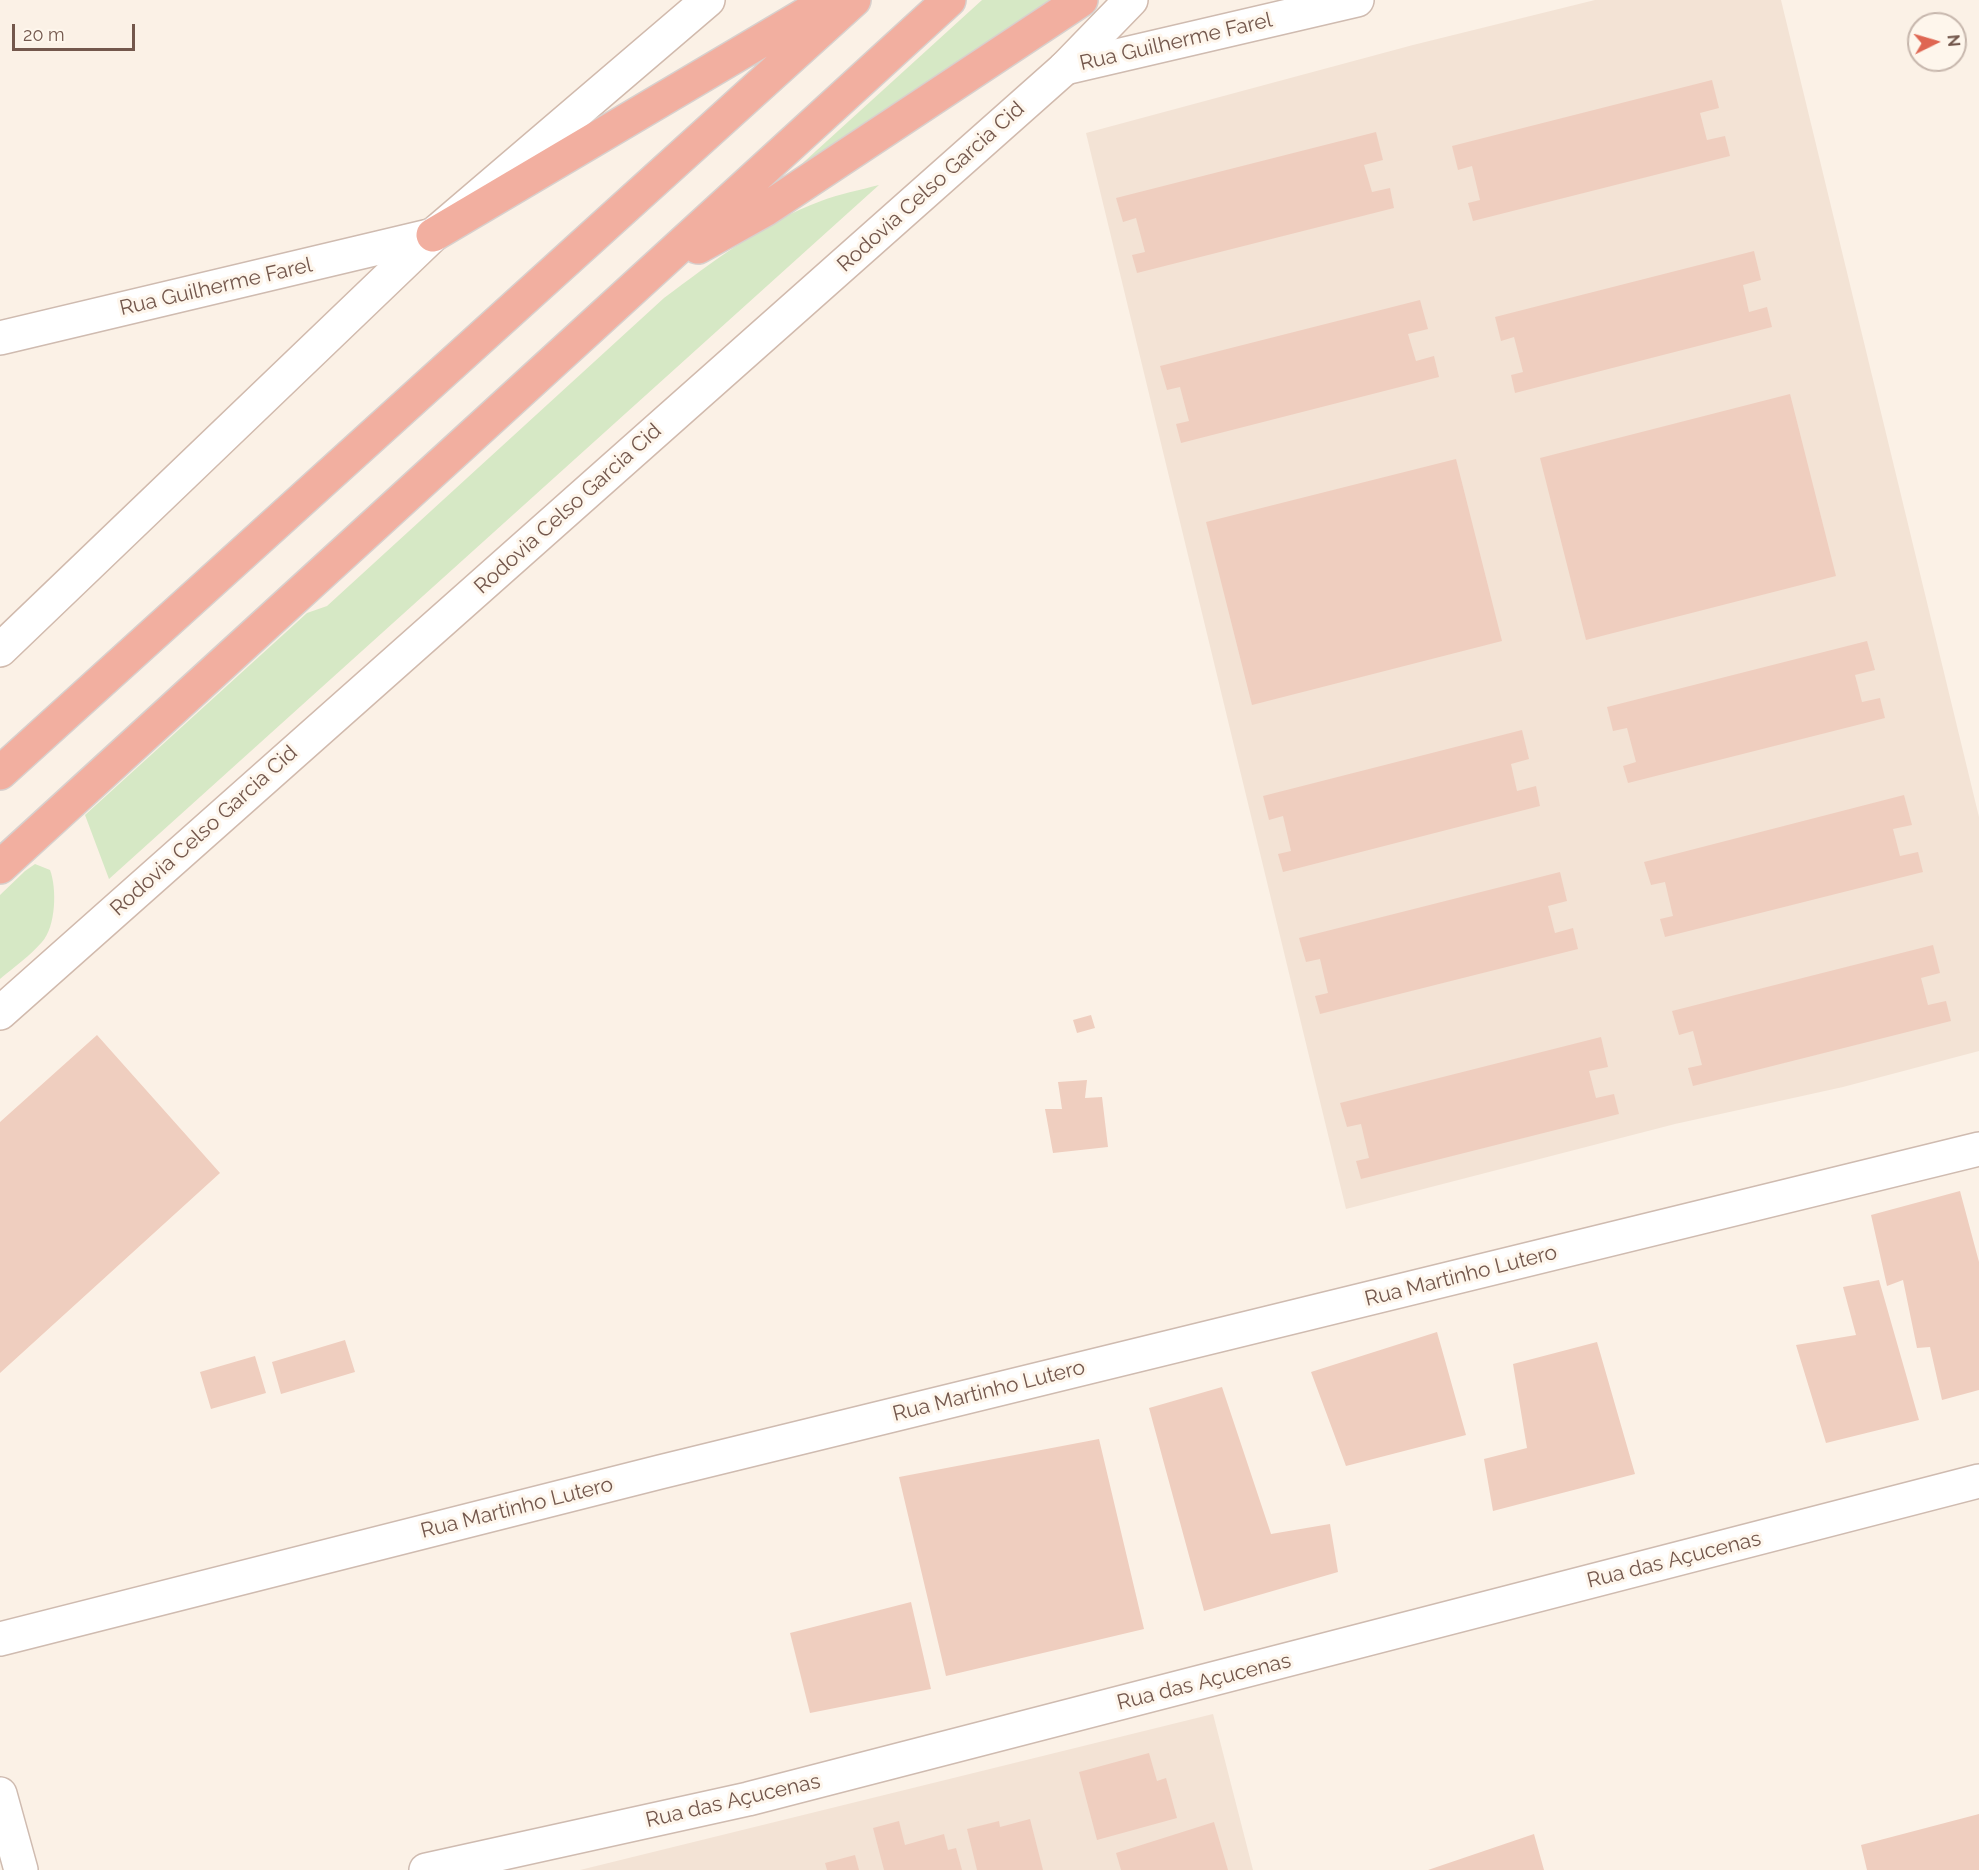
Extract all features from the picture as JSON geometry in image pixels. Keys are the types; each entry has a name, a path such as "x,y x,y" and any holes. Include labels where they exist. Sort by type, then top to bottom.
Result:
{"highway":[{"path":"433,235 830,0"},
{"path":"0,773 854,0"},
{"path":"0,867 949,0"},
{"path":"649,274 766,209 1081,0"}],"street":[{"path":"0,650 433,235 708,0"},
{"name":"Rodovia Celso Garcia Cid","path":"0,1013 1065,68 1131,0"},
{"name":"Rua Guilherme Farel","path":"1065,68 1357,0"},
{"name":"Rua Guilherme Farel","path":"0,338 433,235"},
{"name":"Rua Martinho Lutero","path":"0,1639 660,1472 1979,1149"},
{"name":"Rua das Açucenas","path":"426,1870 748,1799 1979,1481"},
{"path":"0,1794 21,1870"}],"shaded area":[{"path":"1595,0 1781,0 1979,817 1979,1051 1843,1087 1675,1124 1346,1209 1086,133 1413,45"},
{"path":"1213,1714 1253,1870 580,1870"}],"green space":[{"path":"982,0 1051,0 1001,36 794,171"},
{"path":"879,185 109,879 85,815 307,613 327,606 664,298 739,244 779,220 842,194"},
{"path":"35,864 50,870 52,878 54,907 50,927 42,942 0,979 0,895"}],"building":[{"path":"1712,80 1719,108 1700,113 1707,140 1725,136 1730,156 1473,221 1468,203 1480,200 1472,166 1458,170 1452,146"},
{"path":"1376,132 1383,160 1364,165 1372,192 1390,188 1394,208 1137,273 1132,255 1145,252 1136,218 1123,222 1116,198"},
{"path":"1754,251 1761,280 1743,285 1749,312 1767,307 1772,327 1515,393 1511,375 1523,372 1514,337 1501,341 1495,317"},
{"path":"1420,300 1428,329 1408,334 1416,361 1434,356 1439,377 1181,443 1176,424 1189,421 1180,387 1167,390 1160,366"},
{"path":"1790,394 1836,576 1586,640 1540,458"},
{"path":"1456,459 1502,641 1252,705 1206,522"},
{"path":"1867,641 1875,670 1855,675 1862,702 1880,698 1885,718 1628,783 1623,766 1636,762 1627,728 1613,731 1607,707"},
{"path":"1522,730 1529,759 1511,764 1517,791 1536,786 1540,806 1283,872 1278,854 1291,851 1283,816 1269,820 1263,796"},
{"path":"1904,795 1912,825 1893,829 1900,856 1918,852 1923,872 1665,937 1660,919 1673,916 1665,882 1651,885 1644,862"},
{"path":"1560,872 1567,901 1548,906 1555,933 1573,928 1578,949 1320,1014 1315,996 1328,993 1320,959 1306,962 1299,938"},
{"path":"1933,945 1940,973 1921,978 1928,1005 1946,1001 1951,1021 1693,1086 1688,1068 1702,1065 1693,1031 1679,1035 1672,1011"},
{"path":"1091,1015 1095,1028 1077,1033 1073,1020"},
{"path":"97,1035 220,1173 0,1373 0,1122"},
{"path":"1601,1037 1608,1067 1589,1071 1596,1098 1614,1094 1619,1114 1361,1179 1356,1161 1369,1158 1361,1124 1347,1127 1340,1103"},
{"path":"1087,1080 1085,1098 1102,1097 1108,1147 1053,1153 1045,1109 1062,1109 1058,1082"},
{"path":"1960,1191 1979,1262 1979,1390 1942,1400 1930,1347 1917,1348 1903,1280 1887,1286 1871,1215"},
{"path":"1879,1280 1919,1420 1826,1443 1796,1345 1856,1335 1843,1287"},
{"path":"1437,1332 1466,1435 1346,1466 1311,1372"},
{"path":"345,1340 355,1372 281,1394 272,1362"},
{"path":"1597,1342 1635,1474 1493,1511 1484,1459 1527,1448 1513,1364"},
{"path":"255,1356 266,1393 211,1409 200,1372"},
{"path":"1222,1387 1271,1534 1330,1524 1338,1572 1204,1611 1149,1408"},
{"path":"1099,1439 1144,1629 946,1676 899,1477"},
{"path":"911,1602 931,1689 810,1713 790,1633"},
{"path":"1149,1753 1157,1781 1166,1778 1177,1818 1097,1840 1079,1772"},
{"path":"1979,1814 1979,1870 1867,1870 1861,1845"},
{"path":"1030,1819 1043,1870 977,1870 967,1829 999,1821 1000,1827"},
{"path":"899,1821 905,1845 944,1834 948,1850 956,1848 962,1870 884,1870 873,1828"},
{"path":"1214,1822 1228,1870 1121,1870 1116,1853"},
{"path":"1534,1834 1544,1870 1428,1870"},
{"path":"855,1855 859,1870 827,1870 825,1863"}]}
